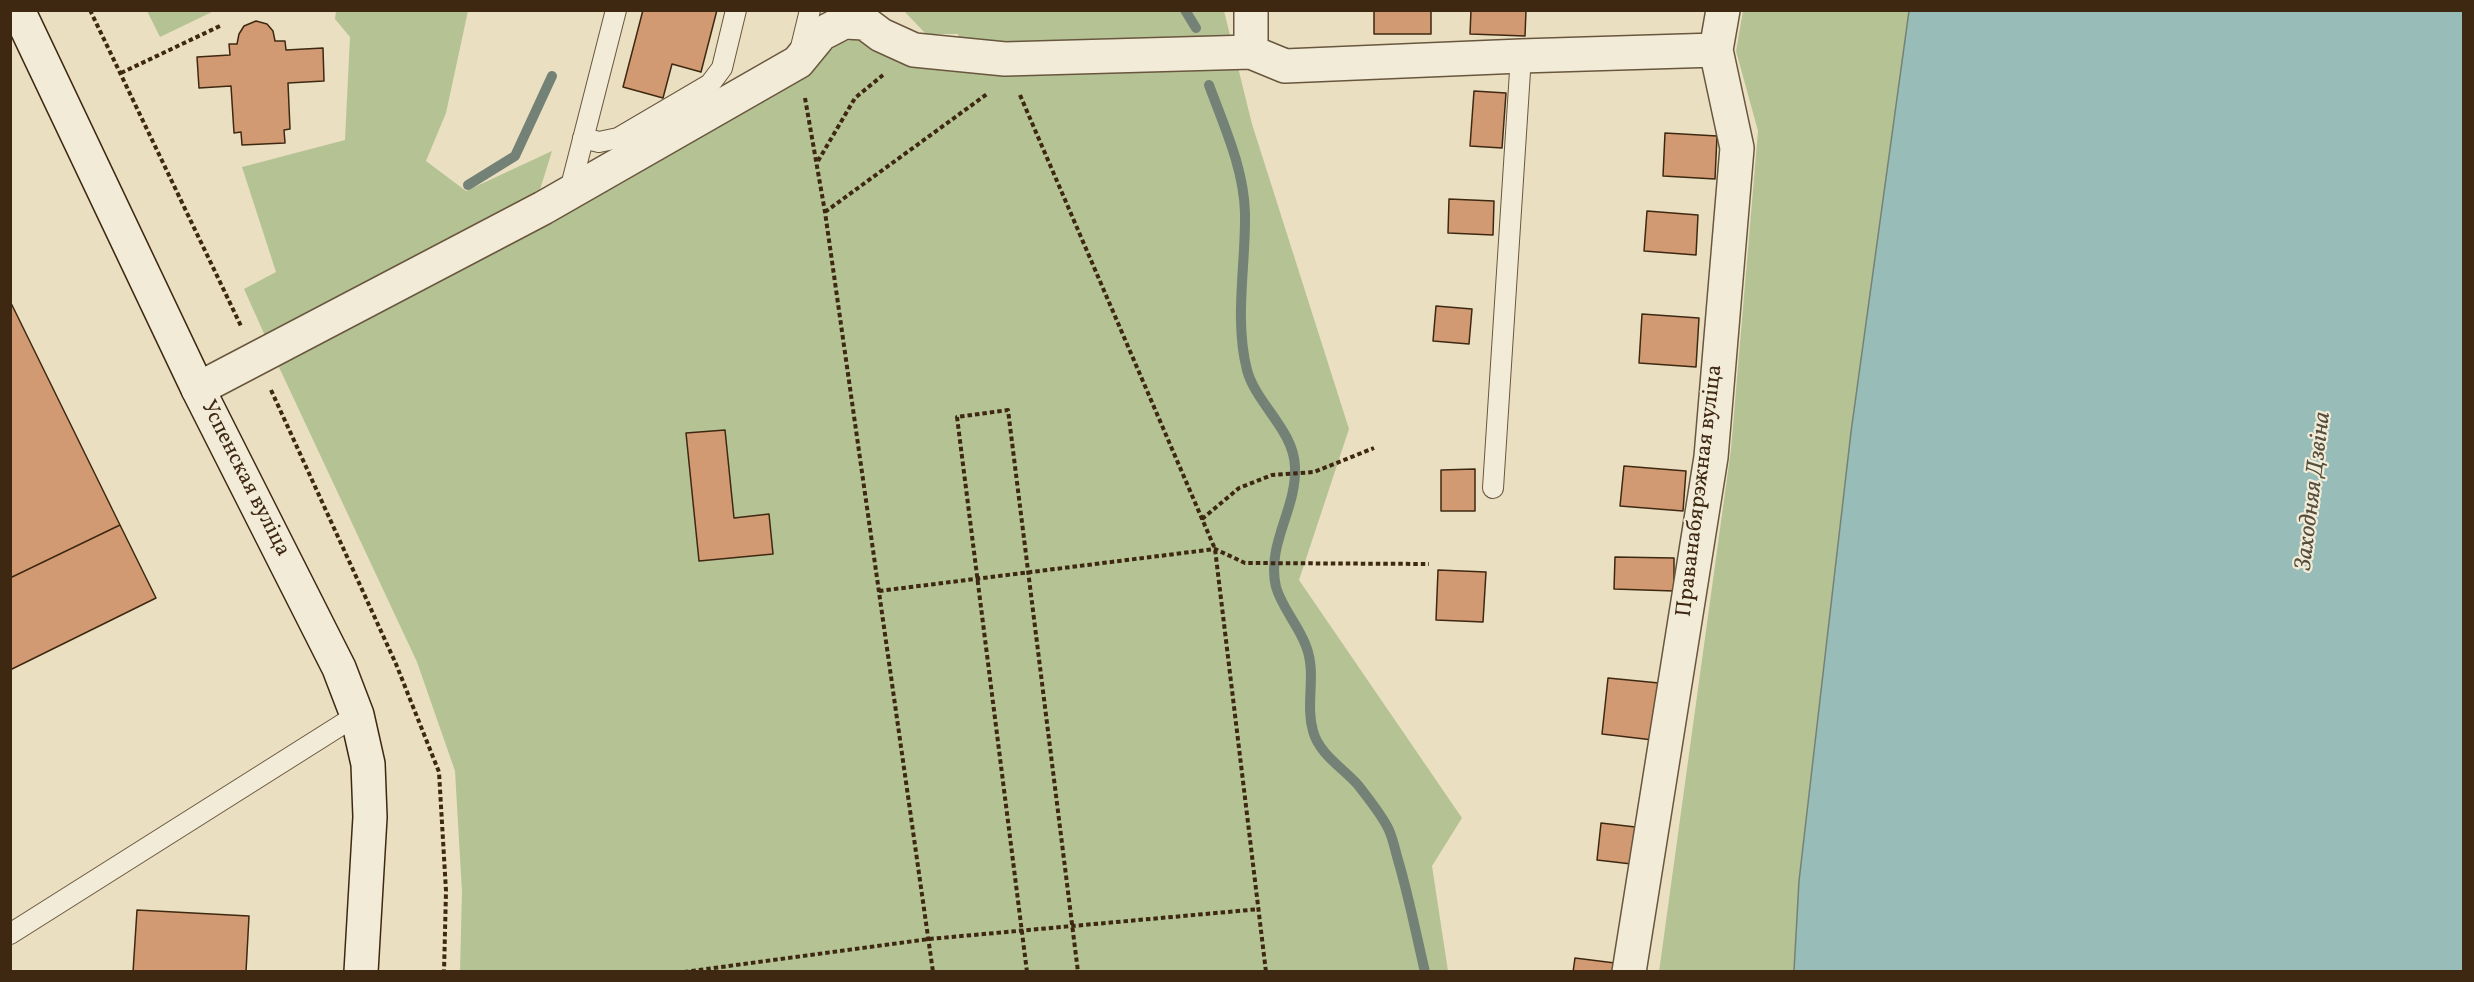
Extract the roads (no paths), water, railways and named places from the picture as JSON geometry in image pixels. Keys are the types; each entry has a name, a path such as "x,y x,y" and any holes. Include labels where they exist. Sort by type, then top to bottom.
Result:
{"street":[{"name":"Успенская вуліца","path":"18,10 198,389 339,668 357,715 368,764 370,818 360,972"},
{"path":"1251,10 1251,52"},
{"name":"Праванабярэжная вуліца","path":"1629,972 1711,458 1737,148 1716,50 1723,10"},
{"path":"198,389 569,194 798,62 821,34 844,22 865,23 881,35 914,50 1008,68 1251,52 1285,66 1716,50"}],"lane":[{"path":"569,194 616,10"},
{"path":"583,138 599,142 618,138 710,84 722,68 736,10"},
{"path":"798,62 810,10"},
{"path":"1493,488 1521,56"},
{"path":"10,934 357,715"}],"water":[{"name":"Заходняя Дзвіна","path":"1909,11 2463,11 2463,971 1794,971 1799,881 1851,432"}],"waterway":[{"path":"1185,10 1196,28"},
{"path":"468,185 515,156 552,76"},
{"path":"1209,85 1232,148 1244,197 1241,331 1247,370 1258,394 1288,441 1295,467 1291,497 1275,556 1276,587 1303,639 1309,657 1311,667 1310,710 1316,739 1326,754 1358,785 1390,832 1406,888 1425,972"}]}
